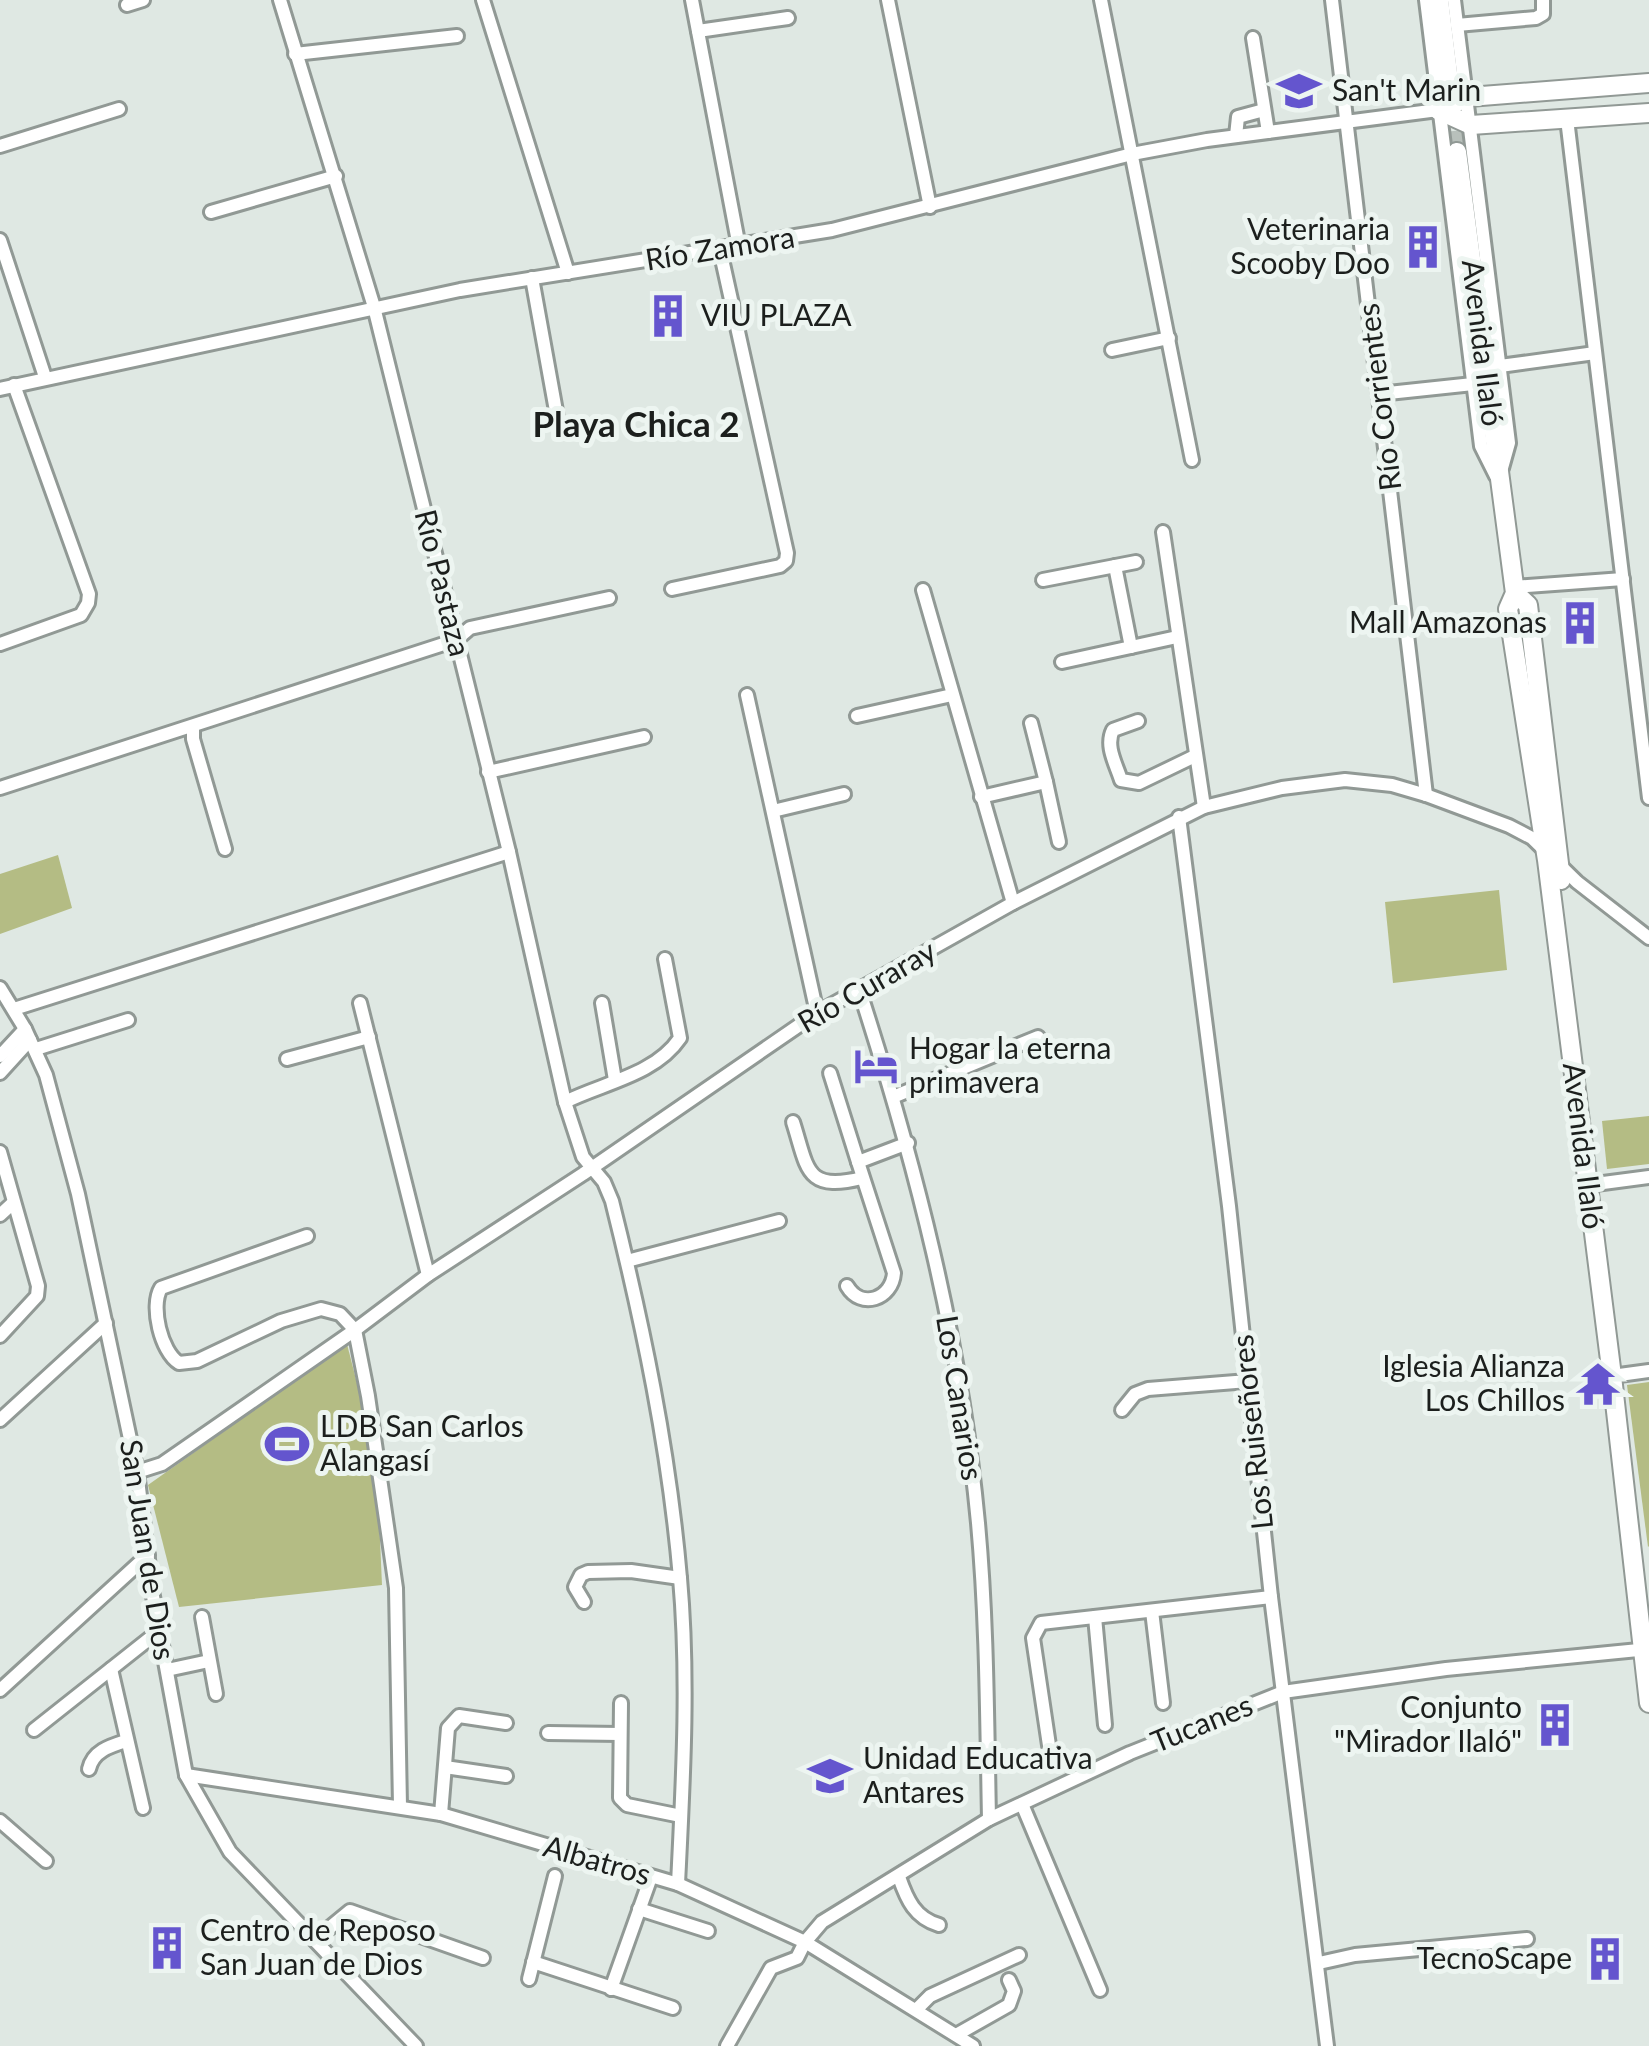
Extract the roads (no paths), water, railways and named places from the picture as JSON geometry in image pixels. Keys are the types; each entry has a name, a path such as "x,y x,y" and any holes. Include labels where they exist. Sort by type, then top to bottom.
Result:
{"main road":[{"path":"1440,0 1450,89"},
{"path":"1438,110 1468,96 1649,83"},
{"path":"1438,110 1471,125 1649,113"},
{"name":"Avenida Ilaló","path":"1458,152 1514,590 1508,609 1593,1184"},
{"name":"Avenida Ilaló","path":"1514,590 1528,605 1560,866 1593,1184 1640,1554 1649,1703"}],"street":[{"path":"126,5 143,0"},
{"name":"Río Pastaza","path":"280,0 374,307 509,852 565,1102 583,1157 612,1201 652,1369 680,1578 684,1730 678,1884"},
{"path":"483,0 568,272"},
{"path":"692,0 739,247"},
{"path":"888,0 930,207"},
{"path":"1101,0 1192,460"},
{"name":"Río Corrientes","path":"1332,0 1426,795"},
{"path":"1426,0 1481,446 1499,481"},
{"path":"1454,0 1509,443 1499,481"},
{"path":"1457,25 1536,18 1543,14 1544,0"},
{"path":"698,30 788,18"},
{"path":"295,54 456,36"},
{"path":"1253,38 1268,132"},
{"path":"0,146 119,109"},
{"path":"1236,136 1238,117 1264,110"},
{"name":"Río Zamora","path":"7,387 374,307 568,272 739,247 930,207 1132,154 1236,136 1438,110"},
{"path":"1567,120 1649,798"},
{"path":"212,212 336,176"},
{"path":"0,240 45,378"},
{"path":"672,589 786,562 720,250"},
{"path":"532,278 558,422"},
{"path":"1112,350 1170,338"},
{"path":"1500,366 1595,353"},
{"path":"1379,394 1472,384"},
{"path":"0,644 81,615 89,594 7,387"},
{"path":"1163,532 1204,807"},
{"path":"1043,580 1136,562"},
{"path":"1115,566 1131,647"},
{"path":"1514,590 1623,579"},
{"path":"923,590 1013,904"},
{"path":"0,788 456,640 470,628 610,598"},
{"path":"1062,662 1177,637"},
{"path":"747,695 818,1013"},
{"path":"857,716 952,695"},
{"path":"1138,720 1113,730 1110,736 1121,780 1139,782 1196,756"},
{"path":"1030,723 1059,842"},
{"path":"194,726 193,739 225,849"},
{"path":"488,772 644,737"},
{"name":"Río Curaray","path":"137,1472 162,1464 428,1275 818,1013 1013,904 1204,807 1282,788 1345,780 1392,785 1426,795 1532,838 1560,866 1649,938"},
{"path":"981,798 1046,782"},
{"path":"773,812 844,794"},
{"name":"Los Ruiseñores","path":"1180,817 1327,2046"},
{"path":"14,1009 509,852"},
{"path":"565,1102 656,1063 672,1050 680,1038 665,959"},
{"name":"San Juan de Dios","path":"0,988 31,1039 46,1074 78,1194 137,1472 159,1631 186,1776 230,1852 416,2046"},
{"name":"Los Canarios","path":"859,988 908,1144 937,1261 978,1520 989,1819"},
{"path":"360,1002 428,1275"},
{"path":"602,1003 615,1080"},
{"path":"0,1056 31,1039 128,1020"},
{"path":"287,1059 368,1036"},
{"path":"893,1096 1038,1036"},
{"path":"0,1073 31,1039"},
{"path":"830,1072 894,1273 888,1293 877,1298 851,1294 847,1286"},
{"path":"793,1122 810,1171 817,1180 827,1184 862,1178"},
{"path":"858,1162 908,1144"},
{"path":"0,1152 38,1286 37,1296 0,1336"},
{"path":"1593,1184 1649,1177"},
{"path":"0,1214 13,1203"},
{"path":"627,1261 779,1221"},
{"path":"306,1236 161,1288 156,1305 170,1356 179,1364 197,1361 281,1321 321,1309 340,1314 355,1330 396,1588 400,1806"},
{"path":"0,1420 106,1323"},
{"path":"1616,1376 1649,1372"},
{"path":"1122,1410 1135,1394 1148,1389 1248,1381"},
{"path":"0,1690 148,1554"},
{"path":"584,1602 575,1587 581,1575 588,1572 680,1578"},
{"path":"1050,1752 1033,1638 1041,1623 1271,1597"},
{"path":"1152,1610 1163,1703"},
{"path":"202,1617 216,1694"},
{"path":"1095,1617 1106,1725"},
{"path":"34,1730 159,1631"},
{"name":"Tucanes","path":"727,2046 771,1968 797,1958 822,1922 989,1819 1130,1753 1283,1692 1647,1644"},
{"path":"167,1670 210,1661"},
{"path":"111,1669 144,1808"},
{"path":"622,1703 620,1798 627,1805 681,1816"},
{"path":"441,1814 448,1728 453,1721 459,1716 506,1723"},
{"path":"548,1733 620,1734"},
{"path":"89,1769 99,1752 126,1741"},
{"path":"445,1767 506,1776"},
{"name":"Albatros","path":"186,1776 441,1814 678,1884 805,1942 973,2046"},
{"path":"1022,1804 1100,1990"},
{"path":"0,1821 46,1862"},
{"path":"529,1979 555,1876"},
{"path":"611,1989 650,1877"},
{"path":"899,1877 916,1913 940,1926"},
{"path":"639,1909 708,1932"},
{"path":"316,1939 350,1911 483,1958"},
{"path":"1319,1963 1355,1955 1527,1939"},
{"path":"916,2010 930,1996 1019,1955"},
{"path":"533,1962 672,2008"},
{"path":"956,2035 1009,2006 1014,1991 1010,1980"}],"tunnel":[{"path":"1452,104 1457,152"}],"place":[{"name":"San't Marin","path":"1299,91"},
{"name":"Veterinaria Scooby Doo","path":"1423,247"},
{"name":"VIU PLAZA","path":"668,316"},
{"name":"Mall Amazonas","path":"1580,623"},
{"name":"Hogar la eterna primavera","path":"876,1066"},
{"name":"Iglesia Alianza Los Chillos","path":"1598,1384"},
{"name":"LDB San Carlos Alangasí","path":"287,1444"},
{"name":"Conjunto \"Mirador Ilaló\"","path":"1555,1725"},
{"name":"Unidad Educativa Antares","path":"830,1776"},
{"name":"Centro de Reposo San Juan de Dios","path":"167,1948"},
{"name":"TecnoScape","path":"1605,1959"}],"district":[{"name":"Playa Chica 2","path":"636,425"}]}
